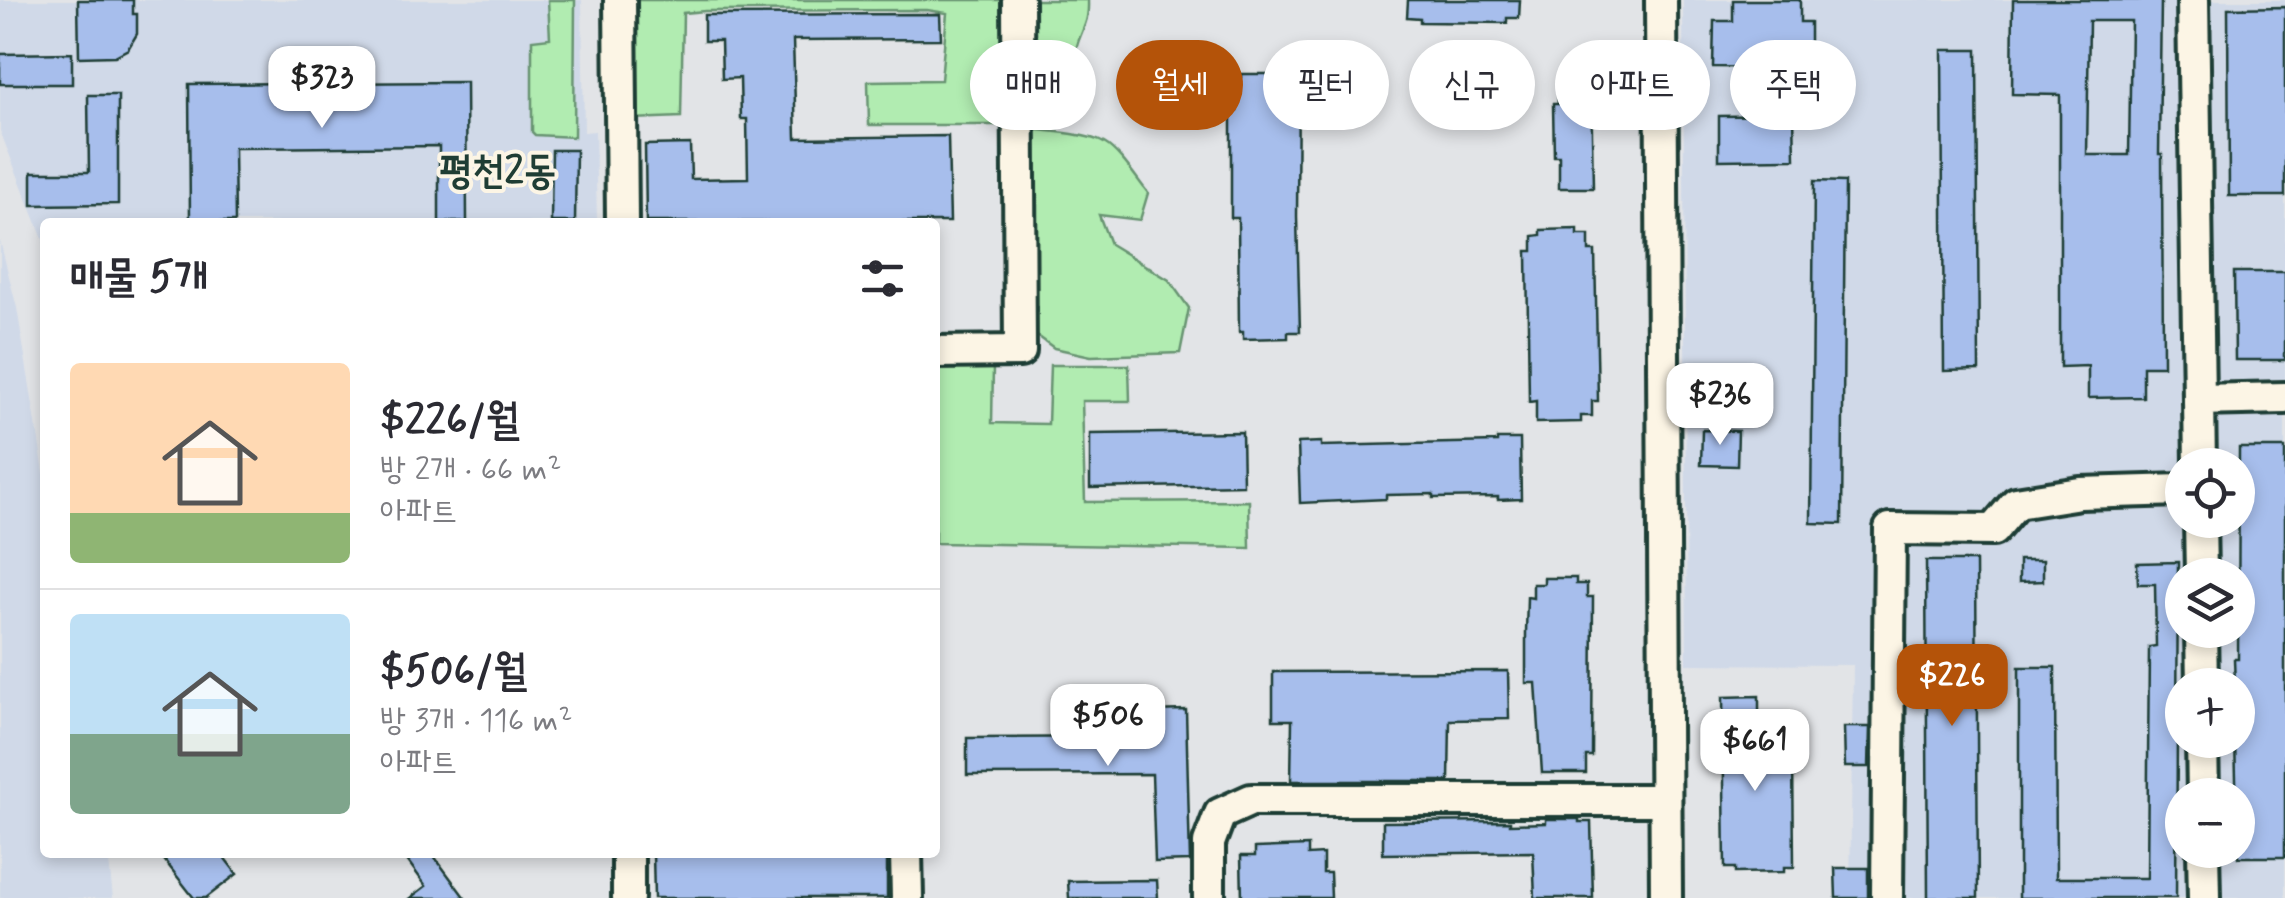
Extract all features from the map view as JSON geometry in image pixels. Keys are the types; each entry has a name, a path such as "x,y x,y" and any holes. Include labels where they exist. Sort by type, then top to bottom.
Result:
{"street":[{"path":"620,0 622,218"},
{"path":"940,352 1020,351 1018,0"},
{"path":"1660,0 1666,898"},
{"path":"2193,0 2200,448"},
{"path":"2199,400 2285,398"},
{"path":"1887,898 1890,530 1992,530 2016,503 2080,492 2165,490"},
{"path":"1209,898 1209,844 1220,814 1251,800 1666,800"},
{"path":"628,858 628,898"},
{"path":"906,858 907,898"},
{"path":"2203,868 2204,898"}],"shaded area":[{"path":"0,0 582,0 584,132 595,131 597,218 40,218 40,231 0,131"},
{"path":"1683,0 2285,0 2285,898 1850,898 1853,665 1687,664 1684,130 1710,130 1710,40 1683,40"},
{"path":"0,241 17,308 40,448 40,858 109,858 113,898 0,898"}],"green space":[{"path":"548,0 575,0 574,137 532,132 532,40 550,38"},
{"path":"631,0 1004,0 1004,40 970,40 970,125 869,125 868,81 941,80 947,13 927,10 683,13 681,117 632,119"},
{"path":"1034,0 1088,0 1079,40 1034,40"},
{"path":"1030,130 1097,140 1122,159 1148,193 1140,220 1099,215 1110,244 1169,280 1189,308 1180,353 1091,356 1054,348 1035,334"},
{"path":"1050,365 1129,365 1130,401 1082,401 1085,502 1249,501 1250,548 940,543 940,367 993,367 992,423 1048,424"}],"building":[{"path":"78,0 133,0 137,34 128,49 115,56 79,57"},
{"path":"1408,0 1520,0 1519,18 1507,18 1507,23 1420,22 1420,18 1407,17"},
{"path":"1733,0 1800,0 1800,22 1810,22 1810,40 1730,40 1730,67 1713,67 1714,21 1733,21"},
{"path":"2013,0 2161,0 2163,366 2143,366 2143,397 2088,398 2088,366 2060,367 2060,95 2012,94","holes":["2089,21 2131,21 2129,155 2087,155"]},
{"path":"2285,7 2285,196 2229,196 2228,8"},
{"path":"940,14 941,39 793,40 796,138 948,136 950,222 940,222 940,218 646,218 645,145 690,144 691,179 748,178 747,119 741,119 740,78 722,79 721,41 704,41 704,15"},
{"path":"1942,50 1977,50 1979,370 1944,371"},
{"path":"72,53 72,84 0,84 0,54"},
{"path":"1243,74 1263,74 1263,130 1298,130 1300,332 1288,332 1288,338 1243,339 1243,332 1239,332 1238,218 1231,218 1231,130 1243,130"},
{"path":"466,82 467,218 439,218 439,146 234,148 235,218 190,218 189,84"},
{"path":"88,95 118,95 118,204 32,205 32,172 89,172"},
{"path":"1553,104 1555,130 1592,130 1593,188 1559,188"},
{"path":"1719,116 1730,116 1730,130 1794,130 1795,159 1719,160"},
{"path":"552,150 576,150 575,218 551,218"},
{"path":"1814,181 1845,182 1842,524 1811,523"},
{"path":"1578,229 1578,235 1589,235 1589,251 1595,251 1598,401 1592,401 1592,416 1581,416 1581,422 1536,423 1536,401 1529,402 1527,251 1533,251 1533,236 1541,235 1541,230"},
{"path":"2234,272 2285,272 2285,360 2235,360"},
{"path":"1702,430 1738,431 1737,466 1701,465"},
{"path":"1242,432 1243,485 1090,488 1090,434"},
{"path":"1520,439 1521,499 1433,498 1433,494 1300,503 1298,443 1321,442 1321,446"},
{"path":"2255,448 2285,448 2285,857 2255,857 2255,778 2236,778 2235,758 2255,758 2255,668 2234,668 2234,659 2238,659 2238,648 2255,648 2255,558 2238,558 2239,538 2255,538"},
{"path":"2019,560 2043,560 2043,581 2019,582"},
{"path":"1926,561 1976,561 1978,898 1928,898"},
{"path":"2165,562 2165,648 2177,648 2177,668 2165,668 2165,758 2177,758 2177,778 2165,778 2165,868 2176,868 2176,898 2019,898 2019,667 2055,667 2056,878 2147,878 2149,647 2156,646 2155,584 2138,584 2137,563"},
{"path":"1544,578 1576,578 1576,584 1587,584 1587,597 1593,597 1592,756 1586,756 1586,773 1542,773 1536,683 1526,683 1526,633 1527,597 1533,598 1533,584 1544,584"},
{"path":"1508,671 1509,719 1450,720 1449,781 1291,781 1292,720 1273,720 1273,672"},
{"path":"1759,696 1759,750 1783,750 1783,755 1793,755 1794,867 1784,867 1784,872 1735,873 1735,868 1725,868 1723,697"},
{"path":"1186,710 1190,861 1155,862 1152,774 967,775 967,738 1151,737 1150,711"},
{"path":"1844,727 1870,727 1869,767 1845,767"},
{"path":"1546,819 1591,822 1593,898 1535,898 1533,852 1383,854 1383,822 1510,824 1546,823"},
{"path":"1308,846 1308,855 1323,854 1323,873 1330,873 1331,898 1242,898 1241,856 1255,856 1255,848"},
{"path":"163,858 225,858 237,874 206,898 194,898"},
{"path":"405,858 435,858 465,898 410,898 426,886"},
{"path":"653,858 887,858 887,898 654,898"},
{"path":"1835,868 1868,868 1868,898 1836,898"},
{"path":"1157,880 1158,898 1069,898 1068,881"}],"district":[{"name":"평천2동","path":"498,169"}]}
